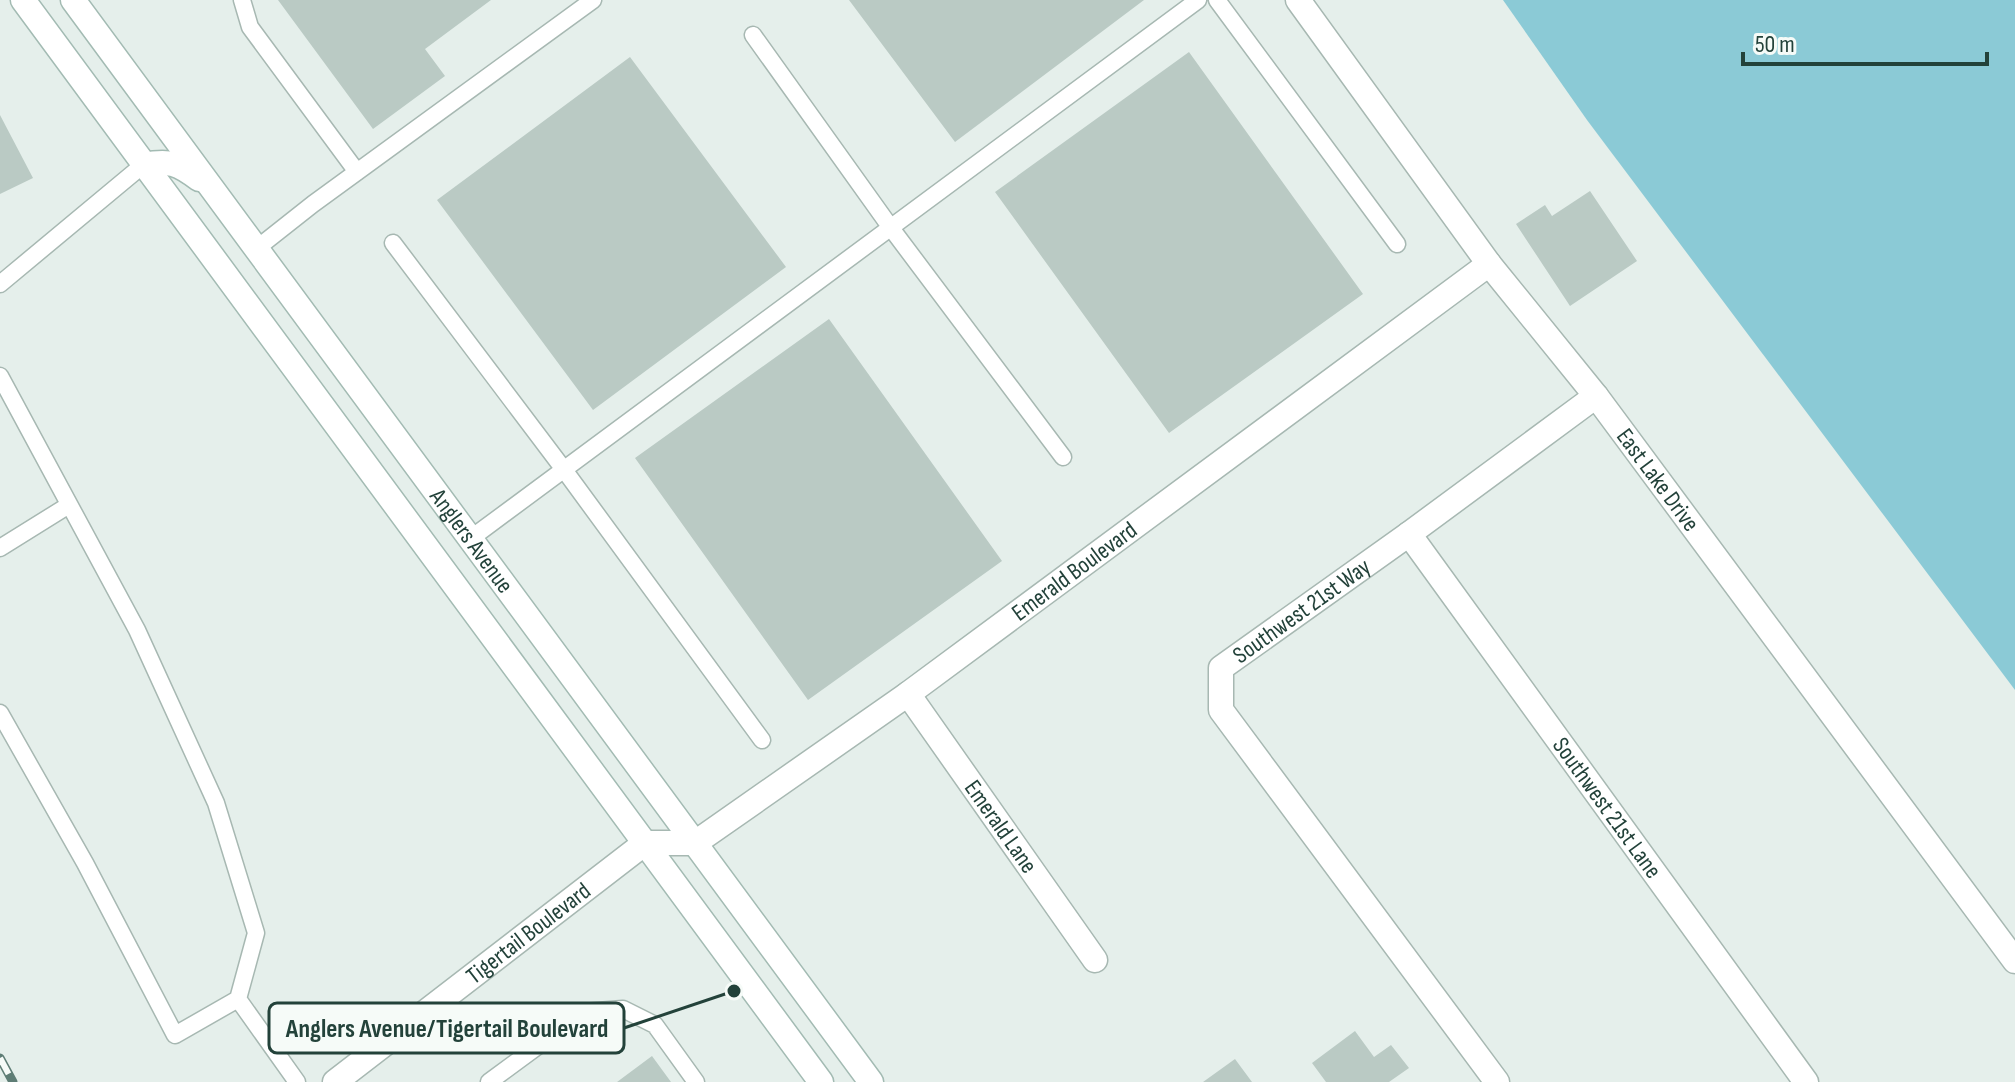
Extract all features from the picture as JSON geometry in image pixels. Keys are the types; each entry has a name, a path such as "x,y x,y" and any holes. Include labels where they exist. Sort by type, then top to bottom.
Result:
{"street":[{"name":"Anglers Avenue","path":"23,0 821,1082"},
{"name":"Anglers Avenue","path":"73,0 871,1082"},
{"name":"East Lake Drive","path":"1298,0 1489,264 1596,396 2015,961"},
{"path":"143,165 161,162 180,165 210,188"},
{"name":"Emerald Boulevard","path":"695,843 908,694 1489,264"},
{"name":"Southwest 21st Way","path":"1497,1082 1221,710 1221,668 1596,396"},
{"name":"Southwest 21st Lane","path":"1409,534 1806,1082"},
{"name":"Emerald Lane","path":"908,694 1095,960"},
{"path":"645,843 695,843"},
{"name":"Tigertail Boulevard","path":"335,1082 645,843"}],"lane":[{"path":"242,0 250,27 357,172"},
{"path":"256,249 593,0"},
{"path":"470,539 1198,0"},
{"path":"1217,0 1397,244"},
{"path":"753,35 891,228 1063,457"},
{"path":"0,284 143,165"},
{"path":"393,243 762,740"},
{"path":"0,376 137,630 216,803 256,933 238,999 175,1035 85,863 0,713"},
{"path":"0,548 69,505"},
{"path":"238,999 297,1082"},
{"path":"489,1082 584,1012 623,1009 655,1025 696,1082"}],"water":[{"path":"1503,0 2015,0 2015,690 1587,120"}],"building":[{"path":"278,0 491,0 425,49 445,76 373,129"},
{"path":"849,0 1144,0 955,142"},
{"path":"1189,52 1363,294 1169,433 995,192"},
{"path":"630,57 786,267 593,410 437,200"},
{"path":"0,115 33,178 0,194"},
{"path":"1590,191 1637,261 1570,306 1516,224 1545,205 1552,216"},
{"path":"829,319 1002,561 808,700 635,458"},
{"path":"1355,1031 1374,1057 1391,1045 1409,1068 1389,1082 1326,1082 1312,1063"},
{"path":"652,1056 671,1082 617,1082"},
{"path":"1235,1059 1252,1082 1203,1082"}],"railway":[{"path":"0,1058 13,1082"}],"place":[{"name":"Anglers Avenue/Tigertail Boulevard","path":"734,991"}]}
